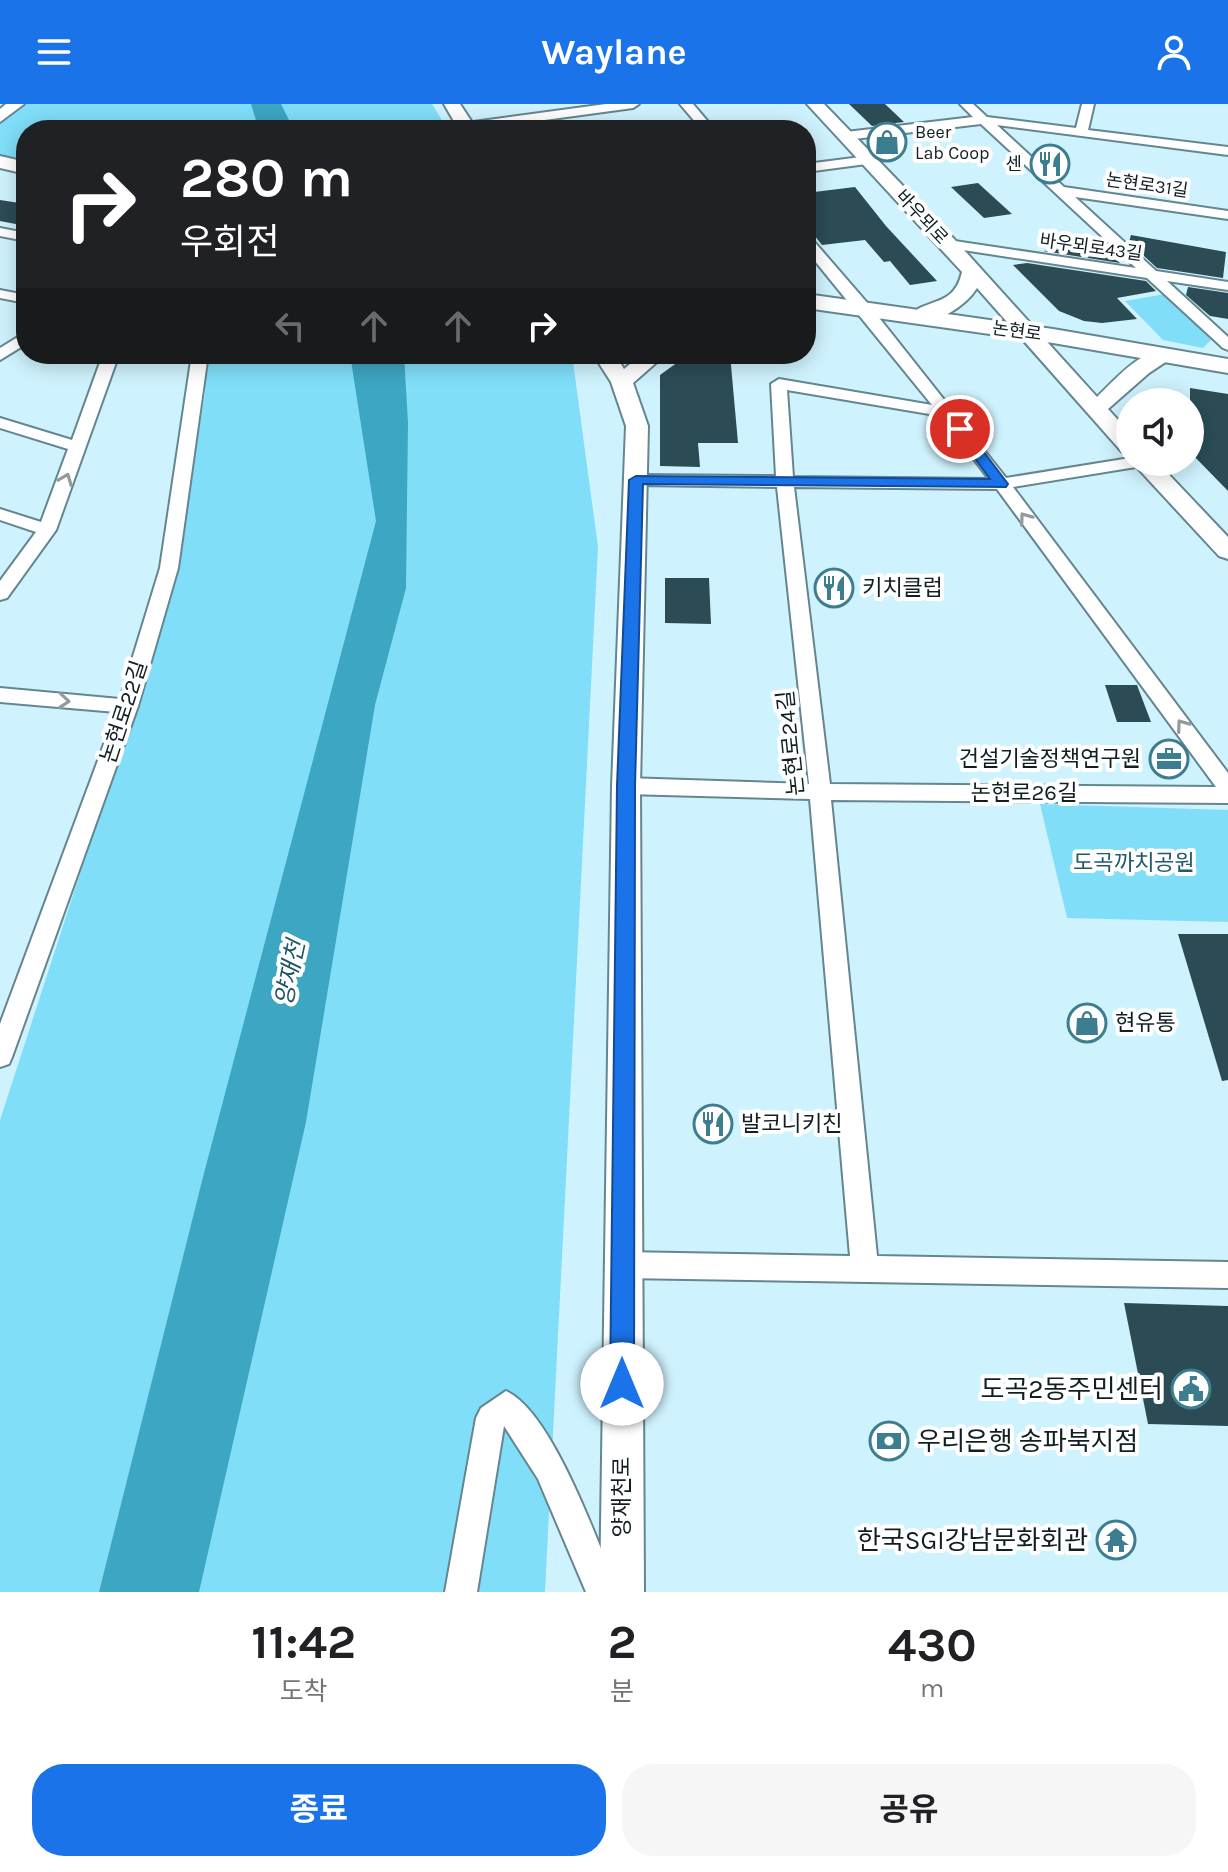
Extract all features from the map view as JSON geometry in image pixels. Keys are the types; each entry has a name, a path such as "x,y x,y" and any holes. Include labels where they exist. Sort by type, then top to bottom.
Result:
{"main road":[{"name":"논현로","path":"816,302 1026,332 1228,366"}],"street":[{"path":"0,117 16,104"},
{"path":"522,120 633,104"},
{"path":"686,104 700,120"},
{"name":"바우뫼로","path":"815,104 948,244 1116,431"},
{"name":"논현로31길","path":"966,104 1228,345"},
{"path":"1081,132 1088,104"},
{"path":"846,136 983,120 1228,151"},
{"path":"816,167 869,160"},
{"name":"논현로31길","path":"1062,191 1228,215"},
{"name":"바우뫼로43길","path":"948,244 1228,286"},
{"path":"816,254 864,308 946,412 1228,788"},
{"path":"919,316 950,304 965,291 972,272"},
{"path":"1096,409 1141,368 1165,355"},
{"path":"0,594 47,530 107,364"},
{"name":"논현로22길","path":"0,1057 128,706 169,568 199,364"},
{"name":"양재천로","path":"610,364 622,382 637,426 626,786 622,1592"},
{"path":"622,382 643,364"},
{"name":"논현로24길","path":"865,1268 842,1051 820,792 785,483 779,384 946,412"},
{"path":"0,423 78,447"},
{"path":"636,480 1001,484 1116,465"},
{"path":"1157,476 1228,551"},
{"path":"0,514 47,530"},
{"path":"0,695 128,706"},
{"name":"논현로26길","path":"626,786 820,792 1228,795"},
{"path":"622,1265 1228,1275"},
{"path":"461,1592 491,1418 506,1406 522,1421 572,1514 602,1592"}],"green space":[{"path":"24,104 432,104 442,120 16,120 16,158 0,156 0,124"},
{"path":"1165,294 1211,340 1203,348 1163,340 1125,301"},
{"path":"206,364 573,364 598,547 545,1592 0,1592 0,1120 172,590 205,394"},
{"name":"도곡까치공원","path":"1040,804 1228,810 1228,922 1067,918"}],"water":[{"path":"251,104 281,104 289,120 256,120"},
{"name":"양재천","path":"352,364 405,364 408,423 406,588 375,705 306,1122 199,1592 99,1592 203,1177 376,521"}],"building":[{"path":"849,104 885,104 904,122 872,126"},
{"path":"978,183 1012,214 984,218 951,187"},
{"path":"855,187 937,281 910,285 890,261 884,262 865,240 822,245 816,238 816,192"},
{"path":"0,200 16,202 16,224 0,221"},
{"path":"1131,235 1226,252 1223,278 1157,268 1129,242"},
{"path":"1101,245 1120,263 1043,251"},
{"path":"1027,263 1146,281 1156,291 1117,298 1137,319 1102,323 1084,321 1059,311 1013,265"},
{"path":"1188,287 1228,293 1228,319 1210,316 1186,295"},
{"path":"675,364 731,364 738,443 698,443 700,467 660,466 660,375"},
{"path":"1204,390 1228,394 1228,491 1204,466"},
{"path":"665,578 709,578 711,624 665,623"},
{"path":"1105,685 1137,685 1151,722 1117,722"},
{"path":"1178,934 1228,934 1228,1080 1222,1081"},
{"path":"1124,1303 1228,1306 1228,1426 1148,1424"}],"place":[{"name":"Beer Lab Coop","path":"887,142"},
{"name":"센","path":"1050,164"},
{"name":"키치클럽","path":"834,588"},
{"name":"건설기술정책연구원","path":"1169,759"},
{"name":"현유통","path":"1087,1023"},
{"name":"발코니키친","path":"713,1124"},
{"name":"도곡2동주민센터","path":"1191,1389"},
{"name":"우리은행 송파북지점","path":"889,1441"},
{"name":"한국SGI강남문화회관","path":"1116,1540"}],"route":[{"path":"622,1384 626,786 636,480 1001,484 960,429"}]}
